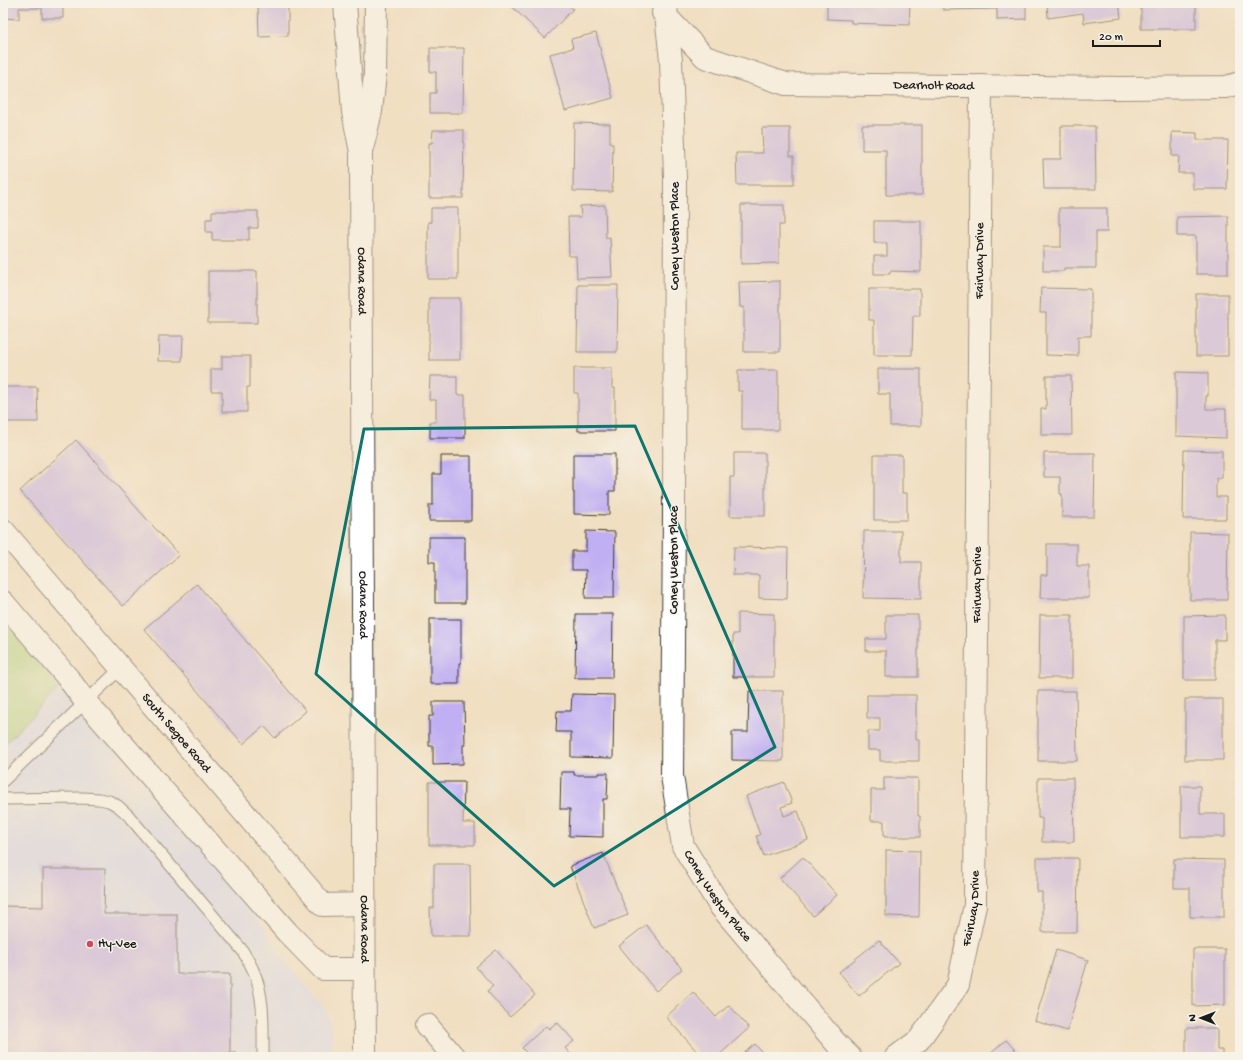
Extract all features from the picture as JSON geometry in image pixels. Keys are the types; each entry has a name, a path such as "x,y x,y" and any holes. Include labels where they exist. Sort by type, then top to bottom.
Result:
{"street":[{"name":"Odana Road","path":"345,3 353,112 361,152 365,1057"},
{"name":"Odana Road","path":"361,152 371,111 376,74 376,3"},
{"name":"Dearholt Road","path":"662,7 705,57 786,84 1121,88 1226,87 1240,83"},
{"name":"Coney Weston Place","path":"662,7 671,60 675,177 672,776 683,846 720,906 836,1043 850,1057"},
{"name":"Fairway Drive","path":"896,1057 919,1040 958,985 975,905 981,86"},
{"name":"South Segoe Road","path":"3,530 122,667 323,905 364,904"},
{"path":"3,602 86,701 314,962 323,969 364,969"},
{"path":"427,1025 454,1057"}],"lane":[{"path":"3,781 122,667"},
{"path":"3,799 99,799 114,803 128,815 242,950 254,970 262,1012 263,1057"}],"highlighted area":[{"path":"635,426 775,747 554,886 316,674 364,429"}],"shaded area":[{"path":"68,678 219,853 278,951 326,1010 332,1029 332,1057 3,1057 3,746"}],"green space":[{"path":"3,602 68,678 3,746"}],"building":[{"path":"3,3 63,3 63,18 42,18 42,8 19,8 19,19 3,18"},
{"path":"258,3 288,3 288,36 259,37"},
{"path":"508,3 566,3 573,9 545,38"},
{"path":"827,3 910,3 909,25 851,23 851,20 827,19"},
{"path":"943,3 1026,3 1026,19 997,20 997,9 943,10"},
{"path":"1047,3 1119,3 1121,18 1084,23 1083,13 1048,18"},
{"path":"1141,3 1196,3 1196,29 1141,29"},
{"path":"596,33 613,98 565,111 550,54 573,48 571,39"},
{"path":"430,48 464,48 463,113 430,113 430,93 436,93 436,72 430,72"},
{"path":"574,123 610,124 610,144 613,144 612,192 573,191"},
{"path":"862,125 922,125 922,195 886,195 886,150 862,150"},
{"path":"1061,126 1095,126 1096,189 1044,189 1043,159 1061,159"},
{"path":"762,128 790,128 790,156 794,156 794,185 737,185 736,153 763,153"},
{"path":"433,130 464,130 463,198 429,198 429,143 432,143"},
{"path":"1172,132 1197,133 1197,140 1228,140 1227,189 1193,189 1193,173 1178,173 1179,156 1172,156"},
{"path":"605,205 606,238 610,237 612,277 577,278 576,256 569,256 568,217 581,217 580,206"},
{"path":"741,205 784,205 784,225 779,225 779,263 741,264"},
{"path":"431,208 458,208 458,279 428,279 428,222 431,222"},
{"path":"1059,208 1107,208 1107,232 1096,232 1096,268 1064,268 1064,271 1043,271 1043,247 1061,247"},
{"path":"212,211 258,211 258,228 249,228 249,240 212,240 212,232 206,232 206,219 212,219"},
{"path":"1228,216 1228,274 1196,274 1196,236 1177,236 1177,217"},
{"path":"874,221 921,221 921,272 890,271 890,274 874,274 874,256 887,256 887,243 874,243"},
{"path":"208,271 257,271 257,323 208,323"},
{"path":"780,281 780,352 744,352 744,307 740,307 739,282"},
{"path":"578,285 618,285 617,352 577,352"},
{"path":"1041,288 1091,289 1091,336 1078,336 1078,356 1046,355 1046,313 1040,313"},
{"path":"869,289 920,289 920,316 913,316 912,355 874,355 874,320 869,320"},
{"path":"1196,294 1228,294 1228,356 1196,356"},
{"path":"429,298 460,298 460,360 429,360"},
{"path":"159,336 183,336 182,361 158,361"},
{"path":"222,356 250,356 250,387 247,387 247,412 222,412 222,391 211,391 211,369 222,369"},
{"path":"574,368 612,368 612,388 615,388 615,431 578,431 578,393 574,393"},
{"path":"878,369 921,369 921,426 890,426 890,394 878,394"},
{"path":"738,370 778,370 778,430 742,430 742,391 738,391"},
{"path":"1176,372 1208,373 1208,396 1206,396 1206,409 1226,409 1226,438 1176,436"},
{"path":"430,376 457,376 457,395 465,395 465,438 430,438 430,422 436,422 436,400 429,400"},
{"path":"1046,376 1071,376 1072,435 1041,435 1041,409 1046,409"},
{"path":"3,387 37,387 38,422 3,422"},
{"path":"76,440 179,555 123,606 20,491"},
{"path":"1184,450 1222,451 1222,478 1216,478 1216,497 1226,497 1226,519 1183,519"},
{"path":"734,453 765,453 765,516 730,516 730,477 734,477"},
{"path":"1044,453 1095,453 1094,517 1062,517 1060,477 1044,477"},
{"path":"573,454 615,454 615,491 609,491 609,515 574,514"},
{"path":"874,455 902,455 902,493 907,493 907,520 874,520"},
{"path":"441,456 471,456 471,521 429,521 429,505 433,505 433,474 441,474"},
{"path":"586,531 615,532 614,598 585,598 586,570 572,570 572,551 586,551"},
{"path":"864,531 901,531 901,562 921,562 921,599 863,598"},
{"path":"1190,532 1228,533 1227,600 1190,600"},
{"path":"429,537 465,537 465,603 435,603 435,562 429,562"},
{"path":"1047,544 1077,544 1077,566 1089,566 1089,598 1040,598 1041,575 1047,575"},
{"path":"734,547 788,548 787,599 759,598 759,575 733,575"},
{"path":"197,584 306,711 275,738 264,726 243,744 144,629"},
{"path":"738,613 774,614 774,677 733,677 733,634 738,634"},
{"path":"576,614 613,614 612,678 575,678"},
{"path":"886,615 918,615 918,677 886,677 886,651 866,651 866,639 886,639"},
{"path":"1040,615 1072,615 1072,678 1039,678"},
{"path":"1225,615 1225,640 1215,640 1215,680 1184,680 1184,616"},
{"path":"430,619 461,619 461,663 459,663 459,684 430,684"},
{"path":"749,691 783,691 783,761 732,760 732,732 748,732"},
{"path":"1038,691 1076,691 1077,761 1038,761"},
{"path":"572,694 614,695 613,758 571,757 571,732 556,732 557,711 571,711"},
{"path":"867,695 916,695 916,740 919,740 919,761 880,761 880,750 868,750 868,731 880,731 880,718 867,718"},
{"path":"1185,699 1223,699 1223,760 1185,760"},
{"path":"433,702 464,702 465,745 463,745 463,764 433,765 433,746 429,746 429,716 433,716"},
{"path":"561,772 574,772 574,775 599,775 599,773 608,773 607,799 603,799 603,837 569,836 570,809 560,809"},
{"path":"884,778 918,778 918,816 920,816 920,837 884,837 884,821 871,821 871,790 884,790"},
{"path":"1038,778 1073,778 1074,842 1042,842 1042,818 1038,818"},
{"path":"429,782 464,782 463,823 475,823 475,845 429,845"},
{"path":"784,782 792,803 781,807 784,816 798,811 808,840 764,856 756,836 760,835 746,796"},
{"path":"1181,786 1200,786 1200,814 1225,814 1225,837 1181,837"},
{"path":"886,850 920,851 919,917 886,916"},
{"path":"603,853 628,915 594,928 570,866"},
{"path":"803,857 837,895 813,916 780,878"},
{"path":"1037,858 1078,858 1077,932 1042,932 1042,892 1037,892"},
{"path":"1174,859 1224,860 1224,917 1190,917 1190,888 1174,888"},
{"path":"434,864 470,864 471,936 431,936 430,908 434,908"},
{"name":"Hy-Vee","path":"43,869 105,869 104,914 177,914 177,974 230,974 230,1052 235,1052 234,1057 3,1057 3,906 43,907"},
{"path":"646,925 682,969 656,991 619,946"},
{"path":"879,940 899,963 859,996 839,972"},
{"path":"1193,949 1225,949 1225,1005 1193,1006"},
{"path":"496,950 535,995 510,1017 487,991 493,986 476,967"},
{"path":"1056,950 1088,960 1067,1031 1035,1021"},
{"path":"693,992 716,1017 729,1005 749,1028 717,1057 702,1057 666,1017"},
{"path":"557,1022 574,1041 565,1048 573,1057 530,1057 522,1048 546,1026 549,1029"},
{"path":"1186,1028 1217,1028 1217,1050 1222,1050 1222,1057 1186,1057"},
{"path":"1006,1040 1021,1057 987,1057"},
{"path":"755,1044 766,1057 739,1057"}],"place":[{"name":"Hy-Vee","path":"90,944"}]}
